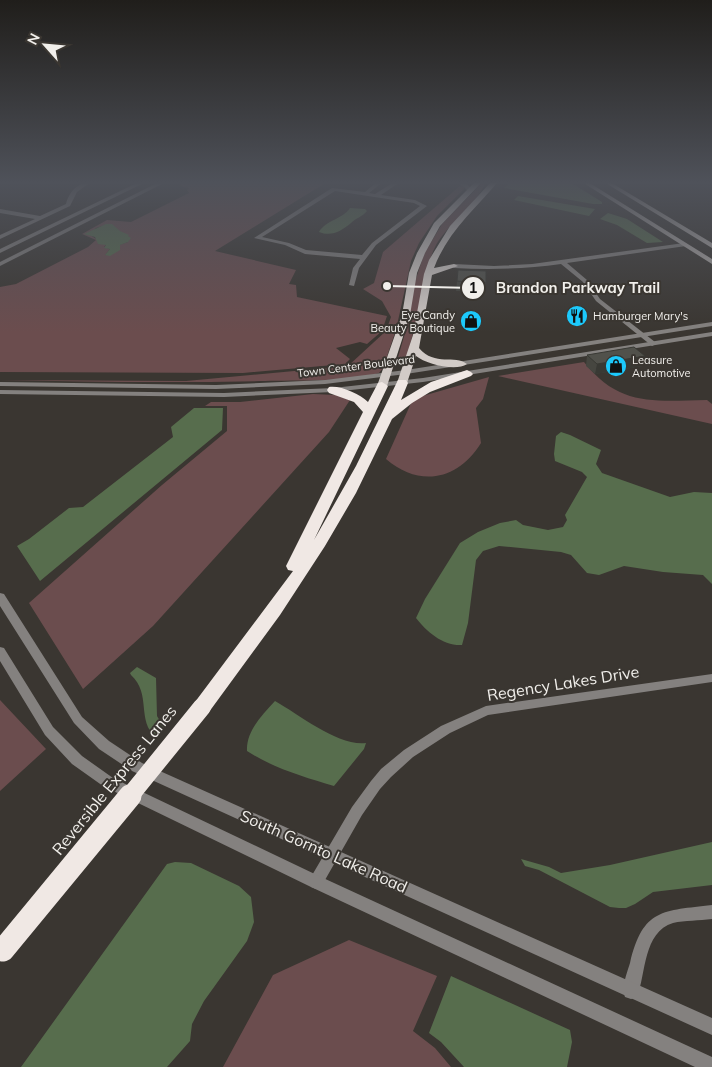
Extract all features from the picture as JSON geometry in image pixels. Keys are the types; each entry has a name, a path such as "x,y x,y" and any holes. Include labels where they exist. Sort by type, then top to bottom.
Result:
{"highway":[{"path":"386,420 406,401 464,369"},
{"name":"Reversible Express Lanes","path":"0,953 141,784 284,598 328,529 366,461 404,378"},
{"name":"Reversible Express Lanes","path":"258,632 305,546 326,497 385,380"},
{"path":"333,390 358,398 369,412"}],"main road":[{"path":"385,380 406,316 413,273 421,253 434,232"},
{"path":"404,378 414,348 428,274 434,258 450,232"},
{"path":"663,232 712,262"},
{"path":"688,232 712,246"},
{"path":"686,246 712,252"},
{"path":"434,258 454,266"},
{"path":"428,274 439,269 454,266"},
{"path":"414,348 421,356 433,362 464,369"}],"street":[{"path":"0,238 12,232"},
{"path":"0,252 41,232"},
{"path":"0,264 64,232"},
{"path":"266,232 256,238 287,244 305,252 362,257"},
{"path":"352,285 356,268 362,257 374,244 390,232"},
{"path":"454,266 513,267 686,246"},
{"path":"562,262 585,282 598,300 652,344"},
{"name":"Town Center Boulevard","path":"464,369 642,335 712,324"},
{"name":"Town Center Boulevard","path":"0,384 250,386 385,380 652,344 712,334"},
{"name":"Town Center Boulevard","path":"0,392 224,395 333,390 385,380"},
{"name":"South Gornto Lake Road","path":"0,597 72,712 85,728 104,745 137,767 712,1027"},
{"name":"South Gornto Lake Road","path":"0,651 49,731 62,746 92,772 156,806 316,882 712,1066"},
{"name":"Regency Lakes Drive","path":"316,882 365,800 386,773 419,744 454,724 486,711 712,678"},
{"path":"631,991 644,942 650,931 658,923 668,917 712,912"}],"shaded area":[{"path":"89,232 122,232 131,238 128,242 120,245 120,250 110,256 105,255 110,249 104,248 106,245 98,244 95,237 84,234"},
{"path":"93,232 90,235 106,245 104,247 110,249 105,255 119,245 128,242 127,236 121,232 246,232 215,251 296,270 289,284 296,285 297,297 387,316 382,331 367,344 360,342 336,348 350,359 345,364 243,373 0,372 0,287 16,284 88,247 96,240 82,234"},
{"path":"319,232 336,232 328,234"},
{"path":"407,232 426,232 411,261 396,330 383,368 379,373 353,378 307,380 100,382 0,380 186,381 348,366 386,331 391,317 382,301 363,289 374,283 383,252"},
{"path":"437,232 446,232 432,253 426,271 404,364 396,364 408,323 415,282 424,254"},
{"path":"628,232 647,232 663,242 647,243"},
{"path":"584,362 597,377 625,394 654,400 707,400 712,404 712,424 498,376"},
{"path":"489,377 483,399 476,408 481,443 472,456 461,465 450,472 438,476 425,476 412,474 386,459 412,401 419,397"},
{"path":"313,394 336,395 350,400 329,432 153,626 83,689 29,603 162,485 227,431 227,406 205,406 211,402 240,402"},
{"path":"194,408 223,408 222,430 40,581 17,546 69,508 83,507 173,437 171,427"},
{"path":"561,432 601,450 596,464 602,473 670,497 694,492 712,493 712,584 703,575 663,572 624,566 599,575 587,573 571,555 561,552 499,546 483,551 476,560 468,623 462,645 442,641 425,628 416,618 425,599 460,543 478,532 500,523 516,520 523,525 548,530 563,527 567,520 565,515 587,477 582,472 555,461 556,436"},
{"path":"137,667 156,678 157,716 164,728 156,737 150,731 147,723 141,690 130,673"},
{"path":"0,700 46,749 0,791"},
{"path":"275,701 331,735 355,743 366,743 364,749 334,786 278,767 247,751 247,744 252,730"},
{"path":"712,842 712,885 653,892 626,908 610,907 539,870 525,866 521,859 549,867 561,873 610,865"},
{"path":"175,862 191,863 239,886 251,897 254,922 247,941 204,1001 192,1024 190,1041 167,1067 21,1067 167,864"},
{"path":"349,940 437,976 413,1031 435,1048 451,1067 223,1067 273,975"},
{"path":"451,976 570,1030 572,1042 567,1067 464,1067 441,1042 429,1033"}],"building":[{"path":"458,270 486,271 486,283 457,281"},
{"path":"634,347 645,356 597,364 587,355"}],"place":[{"name":"Brandon Parkway Trail","path":"387,286"},
{"name":"Hamburger Mary's","path":"577,316"},
{"name":"Eye Candy Beauty Boutique","path":"471,321"},
{"name":"Leasure Automotive","path":"616,366"}]}
